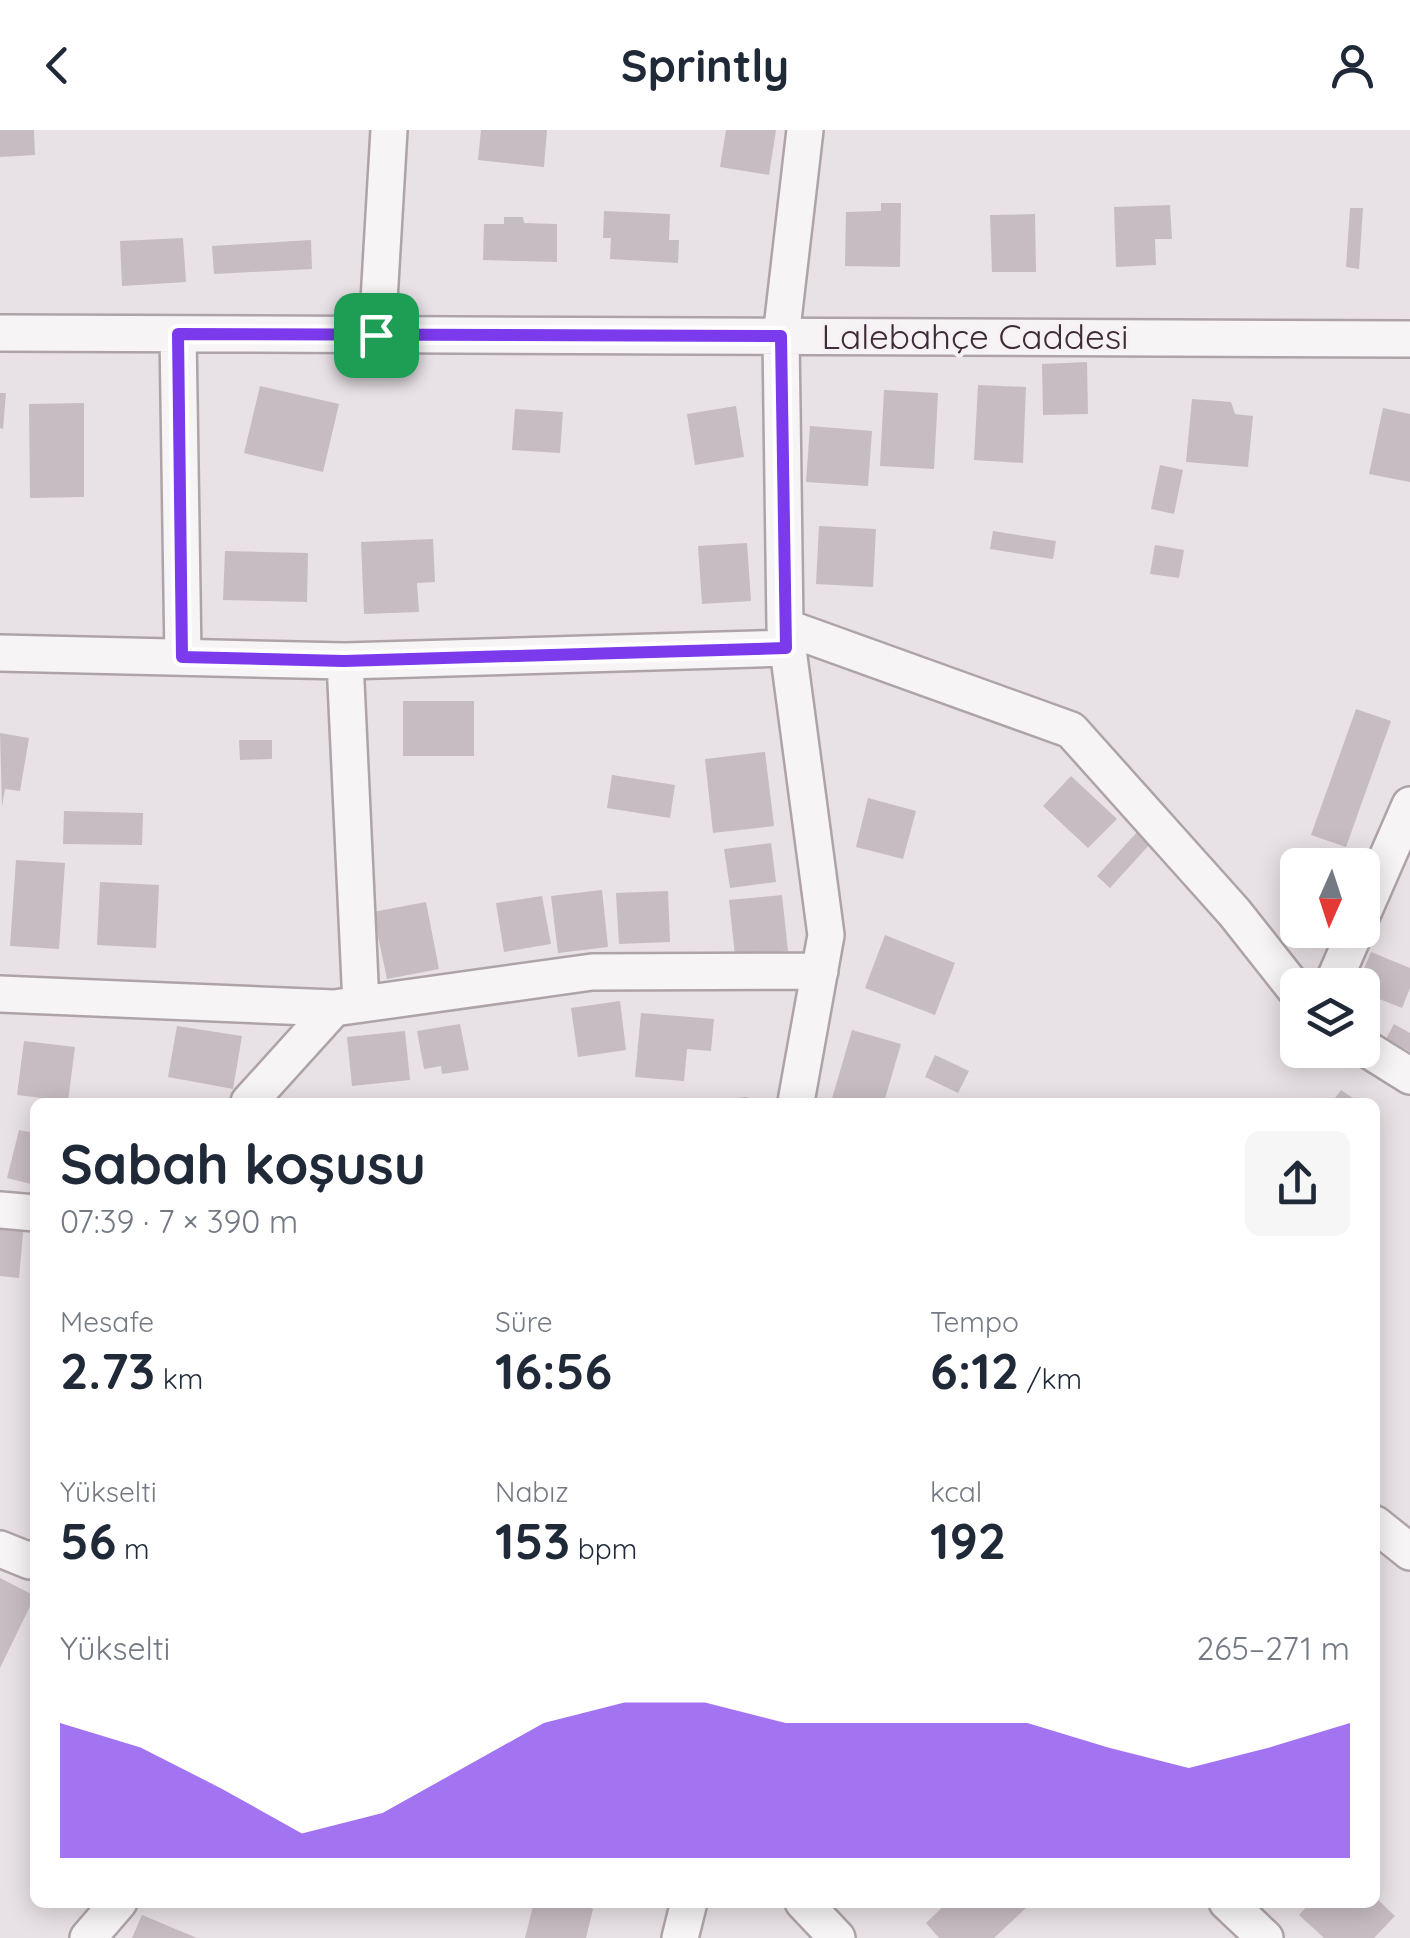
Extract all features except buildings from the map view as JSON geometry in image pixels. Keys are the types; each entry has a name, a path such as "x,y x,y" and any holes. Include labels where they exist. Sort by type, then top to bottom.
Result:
{"street":[{"path":"376,335 389,130"},
{"path":"797,1098 826,936 786,637 781,336 805,130"},
{"name":"Lalebahçe Caddesi","path":"0,334 1410,339"},
{"path":"178,334 182,657"},
{"path":"0,652 344,661 786,637 1071,730 1234,912 1280,970"},
{"path":"253,1098 347,1006 344,661"},
{"path":"1380,874 1410,805"},
{"path":"0,994 347,1006 592,972 820,970"},
{"path":"1380,1057 1410,1076"},
{"path":"0,1210 30,1213"},
{"path":"1380,1528 1410,1552"},
{"path":"0,1549 30,1561"},
{"path":"88,1938 114,1908"},
{"path":"680,1938 688,1908"},
{"path":"810,1908 837,1938"},
{"path":"1234,1908 1266,1938"}],"route":[{"path":"178,334 376,335 781,336 786,648 344,661 182,657 178,334"}]}
